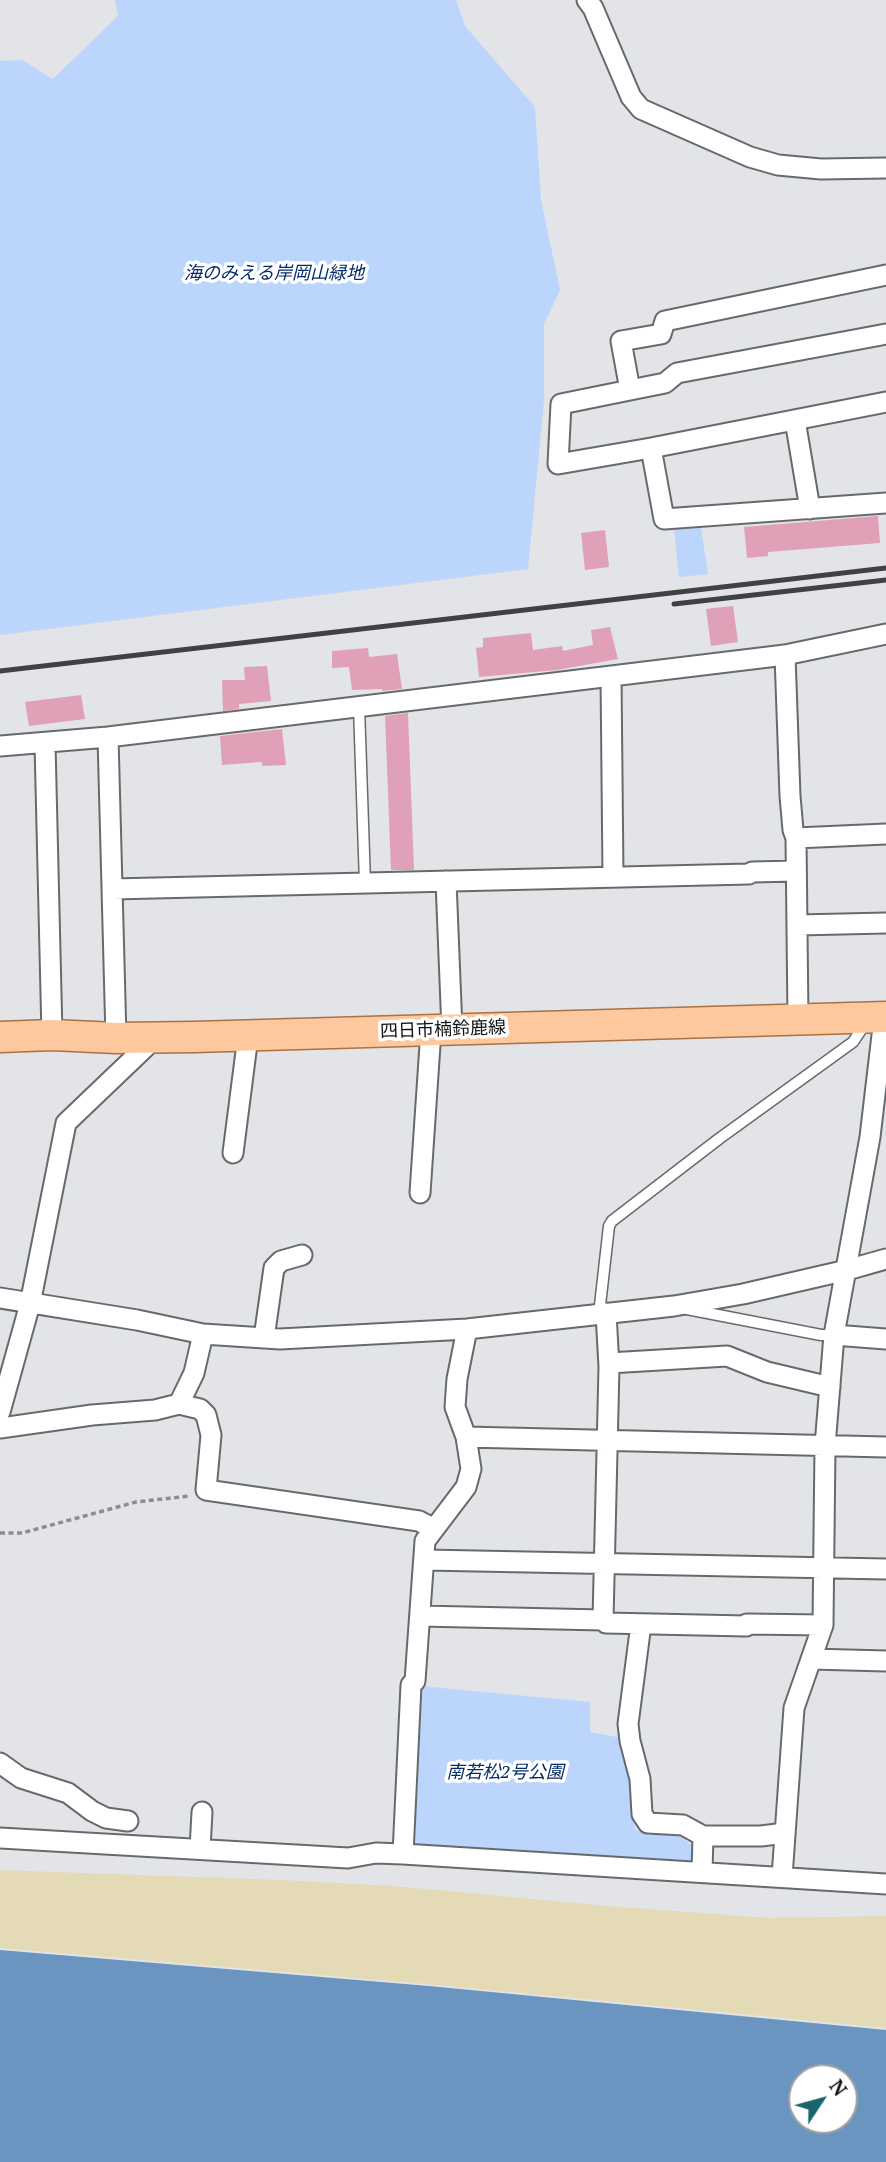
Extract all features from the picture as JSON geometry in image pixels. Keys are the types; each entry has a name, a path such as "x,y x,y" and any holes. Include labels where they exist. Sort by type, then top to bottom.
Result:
{"main road":[{"name":"四日市楠鈴鹿線","path":"0,1037 248,1036 880,1018"}],"street":[{"path":"587,0 593,8 631,97 641,109 750,157 778,165 821,169 886,168"},
{"path":"631,390 621,341 661,334 665,321 886,275"},
{"path":"886,334 677,373 665,383 561,404 558,464 886,402"},
{"path":"795,420 810,509"},
{"path":"652,448 664,519 886,503"},
{"path":"0,746 108,737 785,655 886,634"},
{"path":"785,655 790,796 796,838 798,1020"},
{"path":"611,676 613,876"},
{"path":"108,737 116,1038"},
{"path":"45,744 52,1035"},
{"path":"796,838 886,834"},
{"path":"112,889 796,871"},
{"path":"420,1193 441,1030 446,881"},
{"path":"797,925 886,923"},
{"path":"782,1877 794,1708 823,1625 825,1446 834,1335 874,1138 880,1018"},
{"path":"233,1153 248,1036"},
{"path":"0,1412 30,1304 66,1123 155,1038"},
{"path":"264,1339 274,1268 281,1261 302,1255"},
{"path":"0,1298 204,1334 264,1339 467,1329 674,1306 743,1294 886,1259"},
{"path":"603,1314 609,1363 603,1620"},
{"path":"403,1854 411,1685 415,1681 425,1541 466,1487 471,1469 466,1437 455,1407 457,1378 467,1329"},
{"path":"179,1404 194,1373 204,1334"},
{"path":"834,1335 886,1339"},
{"path":"609,1363 727,1356 767,1372 830,1387"},
{"path":"0,1428 92,1415 155,1410 179,1404 200,1409 206,1415 211,1435 205,1490 419,1521 434,1529"},
{"path":"466,1437 886,1447"},
{"path":"425,1560 886,1569"},
{"path":"420,1616 603,1620 606,1623 641,1624 823,1625"},
{"path":"641,1624 628,1724 640,1779 642,1814 648,1823 683,1825 703,1836 761,1836 785,1833"},
{"path":"811,1659 886,1661"},
{"path":"0,1763 21,1778 68,1793 106,1818 128,1814 128,1845"},
{"path":"200,1849 202,1812"},
{"path":"702,1872 703,1836"},
{"path":"0,1838 348,1858 376,1853 403,1854 886,1884"}],"lane":[{"path":"359,707 365,883"},
{"path":"603,1314 609,1226 612,1221 720,1138 853,1042 880,1018"},
{"path":"674,1306 821,1335 834,1335"}],"path":[{"path":"0,1534 22,1533 136,1502 197,1495 205,1490"}],"green space":[{"name":"海のみえる岸岡山緑地","path":"115,0 456,0 465,26 535,107 541,200 560,290 544,324 544,400 528,569 0,635 0,61 22,60 53,79 118,16"},
{"path":"701,528 708,574 679,577 674,529"},
{"name":"南若松2号公園","path":"420,1686 590,1702 590,1732 622,1738 630,1778 635,1830 679,1836 697,1849 697,1856 691,1862 409,1845"}],"sand":[{"path":"0,1870 393,1886 768,1918 886,1916 886,2028 437,1985 0,1948"}],"shaded area":[{"path":"0,1950 429,1986 886,2030 886,2162 0,2162"}],"building":[{"path":"878,516 880,543 768,552 768,556 747,558 744,527"},
{"path":"605,530 609,567 585,570 581,533"},
{"path":"733,606 738,642 711,646 706,609"},
{"path":"610,627 618,659 557,670 479,677 476,648 483,647 483,638 531,633 533,650 562,646 563,651 593,645 591,630"},
{"path":"368,648 369,657 397,654 402,689 352,690 349,667 332,668 332,651"},
{"path":"267,666 271,701 239,704 239,709 223,711 222,680 245,680 244,667"},
{"path":"81,695 85,719 29,726 25,702"},
{"path":"408,713 414,870 391,870 385,716"},
{"path":"282,729 286,765 262,766 262,762 222,765 220,736"}],"railway":[{"path":"0,671 886,568"},
{"path":"674,604 886,580"}]}
